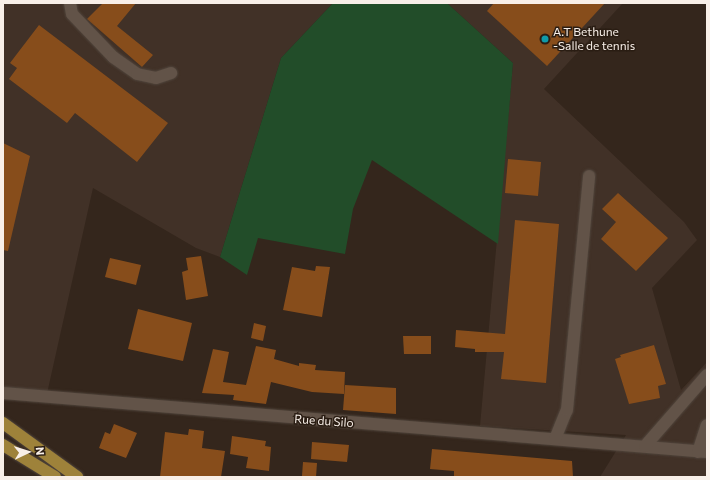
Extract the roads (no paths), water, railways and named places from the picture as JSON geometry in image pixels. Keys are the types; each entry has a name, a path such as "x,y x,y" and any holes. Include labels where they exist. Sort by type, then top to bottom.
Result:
{"main road":[{"path":"3,423 77,477"},
{"path":"3,445 55,477"}],"street":[{"path":"70,3 72,14 113,58 137,74 156,78 171,73"},
{"path":"555,439 567,410 589,176"},
{"path":"645,446 707,375"},
{"name":"Rue du Silo","path":"3,393 702,452"},
{"path":"702,452 707,425"}],"place":[{"name":"A.T Bethune -Salle de tennis","path":"545,39"}]}
